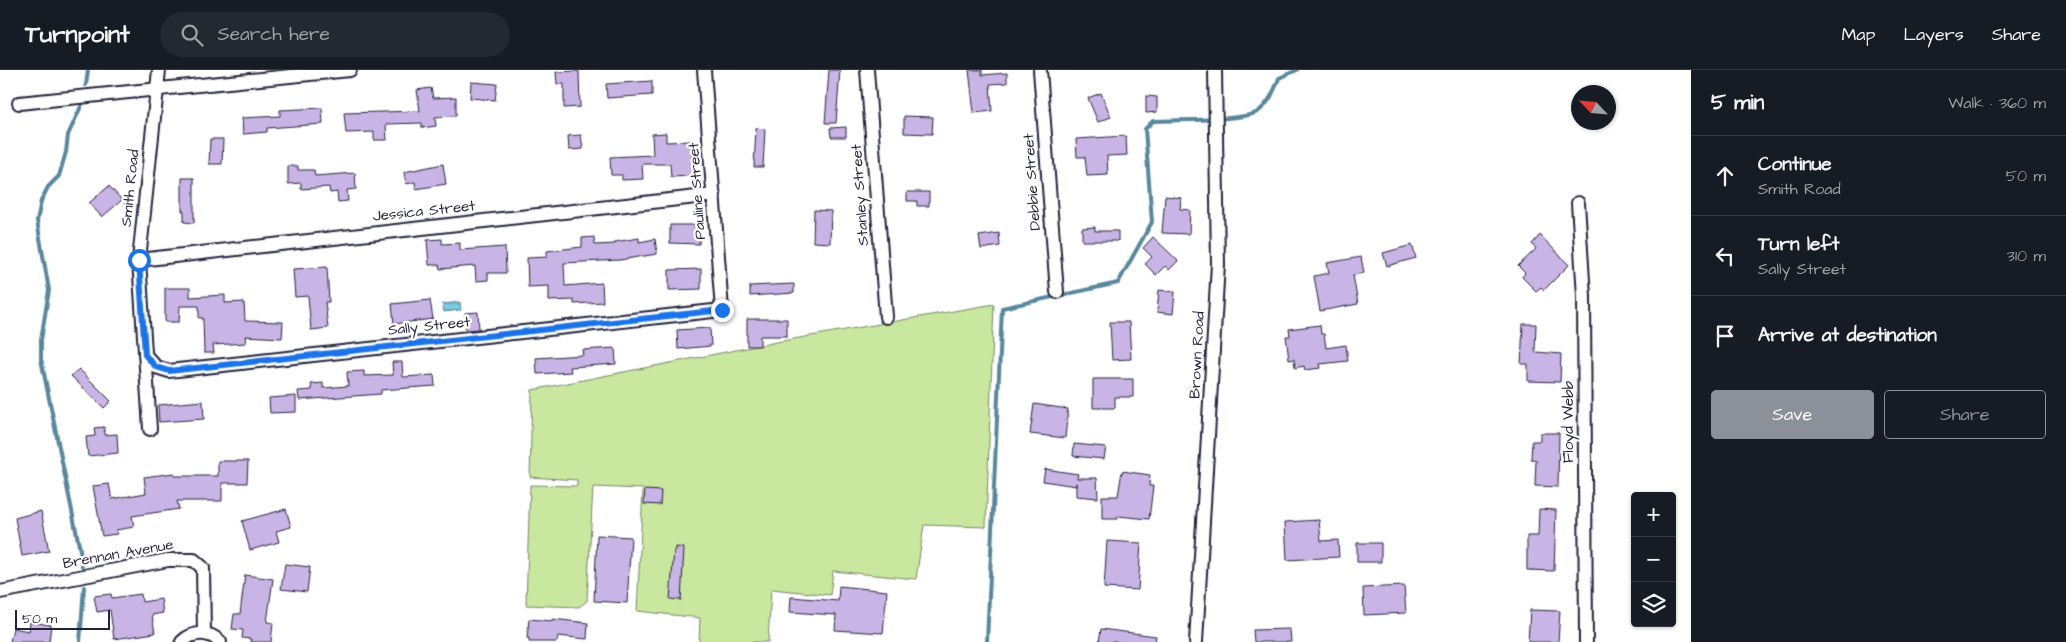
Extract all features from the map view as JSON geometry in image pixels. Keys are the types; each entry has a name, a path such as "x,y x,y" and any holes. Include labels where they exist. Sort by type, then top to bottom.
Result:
{"street":[{"name":"Smith Road","path":"150,429 139,260 159,70"},
{"path":"19,102 350,70"},
{"name":"Pauline Street","path":"704,70 722,310"},
{"name":"Stanley Street","path":"867,70 886,317"},
{"name":"Debbie Street","path":"1040,70 1057,292"},
{"name":"Brown Road","path":"1196,642 1218,264 1214,70"},
{"name":"Jessica Street","path":"139,260 714,195"},
{"name":"Floyd Webb","path":"1578,203 1584,296 1586,642"},
{"name":"Sally Street","path":"145,355 156,367 169,371 722,310"},
{"name":"Brennan Avenue","path":"0,592 168,560 194,560 203,568 204,634"},
{"path":"182,642 190,636 204,634 220,642"}],"green space":[{"path":"994,304 986,527 924,525 916,579 833,571 830,595 771,589 768,642 699,642 700,618 637,611 643,489 593,487 587,601 579,607 526,605 530,485 577,486 577,480 530,477 532,390 782,341"}],"water":[{"path":"460,302 461,310 444,312 442,304"}],"building":[{"path":"829,70 840,70 836,123 825,123"},
{"path":"969,70 982,70 982,75 1007,73 1007,83 990,84 992,111 974,113"},
{"path":"579,71 580,107 564,108 564,84 557,84 556,72"},
{"path":"652,81 652,95 607,98 606,84"},
{"path":"471,82 497,84 495,100 470,98"},
{"path":"431,88 433,98 456,97 456,116 435,117 436,126 422,128 422,123 386,124 387,140 374,140 374,132 346,133 344,113 420,111 417,90"},
{"path":"1101,93 1111,117 1098,122 1088,98"},
{"path":"1146,96 1157,97 1157,112 1146,113"},
{"path":"322,108 323,124 267,128 267,132 243,134 242,118 280,116 280,110"},
{"path":"904,116 933,117 932,134 904,133"},
{"path":"846,127 846,137 831,137 830,128"},
{"path":"756,128 765,129 763,167 754,167"},
{"path":"666,133 666,142 691,141 693,176 671,177 670,164 642,164 643,179 622,180 622,175 611,175 610,157 653,155 652,134"},
{"path":"581,135 583,149 569,150 568,136"},
{"path":"1126,136 1127,155 1107,156 1108,175 1087,176 1085,157 1077,157 1076,139"},
{"path":"210,139 223,139 222,164 209,164"},
{"path":"443,164 446,184 416,189 415,182 406,184 404,172"},
{"path":"288,166 298,166 298,170 314,170 315,176 355,173 356,189 347,190 348,201 338,202 337,192 330,193 329,187 301,189 301,183 288,184"},
{"path":"182,178 194,178 194,223 184,222"},
{"path":"109,186 122,200 102,217 89,203"},
{"path":"907,192 929,192 929,206 917,206 917,201 907,201"},
{"path":"1165,196 1181,198 1180,209 1190,210 1189,234 1162,233"},
{"path":"814,210 831,211 830,243 813,242"},
{"path":"670,225 700,225 699,244 670,243"},
{"path":"1095,227 1095,231 1118,231 1118,241 1082,241 1082,228"},
{"path":"999,233 1000,246 981,249 979,236"},
{"path":"1540,235 1569,265 1544,290 1541,287 1536,291 1522,277 1525,273 1518,266 1536,249 1532,244"},
{"path":"594,237 595,245 615,244 615,242 639,238 639,242 655,239 657,254 620,260 564,263 565,286 602,283 603,302 574,304 574,300 549,301 549,286 528,287 527,258 547,257 547,251 582,247 582,238"},
{"path":"1153,237 1178,261 1169,270 1165,266 1156,275 1145,264 1152,257 1143,248"},
{"path":"442,239 442,244 460,243 460,250 505,247 506,273 488,273 488,280 476,281 475,266 440,269 439,265 429,265 427,240"},
{"path":"1412,245 1416,258 1387,266 1383,253"},
{"path":"1361,257 1364,273 1353,275 1358,304 1320,311 1314,276 1329,273 1327,263"},
{"path":"327,267 329,302 325,302 328,328 311,330 308,296 295,297 293,269"},
{"path":"701,269 701,289 669,290 669,270"},
{"path":"794,284 794,293 750,296 750,286"},
{"path":"165,288 190,288 190,297 225,295 225,303 244,302 245,321 283,322 282,338 245,336 246,343 213,345 214,353 204,353 203,318 199,318 199,306 180,306 179,322 165,322"},
{"path":"1159,290 1175,292 1173,314 1157,312"},
{"path":"430,300 433,319 394,324 392,304"},
{"path":"478,312 479,329 466,330 465,313"},
{"path":"747,319 787,319 787,336 760,336 760,346 747,346"},
{"path":"1110,322 1129,322 1131,359 1112,360"},
{"path":"1523,324 1536,324 1535,352 1561,354 1560,382 1528,381 1528,364 1521,364"},
{"path":"1320,325 1321,334 1324,334 1326,348 1346,345 1348,361 1320,364 1321,368 1305,370 1304,366 1295,368 1294,359 1289,360 1286,336 1290,336 1289,329"},
{"path":"710,328 711,346 678,349 677,330"},
{"path":"615,348 616,364 570,367 571,372 537,374 536,358 583,355 582,350"},
{"path":"392,362 402,362 403,377 434,375 435,386 381,390 381,394 299,400 298,391 312,390 311,384 323,383 323,388 348,386 347,372 364,371 364,376 393,375"},
{"path":"79,369 111,401 104,408 71,376"},
{"path":"1093,379 1133,379 1133,397 1115,397 1115,408 1093,408"},
{"path":"296,396 296,412 270,413 269,398"},
{"path":"203,401 204,419 159,422 158,405"},
{"path":"1034,404 1068,409 1065,438 1030,434"},
{"path":"104,427 105,435 117,434 118,453 88,456 86,437 95,436 94,428"},
{"path":"1540,433 1559,433 1558,487 1535,486 1536,460 1531,459 1532,441 1540,441"},
{"path":"1074,444 1106,447 1104,459 1073,456"},
{"path":"218,461 248,461 247,483 222,483 222,501 177,501 179,509 132,516 134,527 116,530 117,534 102,536 93,486 109,484 112,499 146,493 144,477 174,473 174,476 218,476"},
{"path":"1045,469 1078,474 1077,478 1097,478 1098,498 1076,496 1076,486 1043,481"},
{"path":"1122,471 1150,475 1149,486 1153,486 1149,519 1118,516 1118,519 1102,519 1102,496 1118,496"},
{"path":"645,490 661,491 660,505 644,504"},
{"path":"286,509 291,527 276,531 279,542 250,550 242,521"},
{"path":"1539,509 1556,510 1554,571 1527,570 1527,536 1538,536"},
{"path":"41,511 49,551 22,556 15,518"},
{"path":"1319,520 1321,541 1338,540 1339,557 1287,560 1285,522"},
{"path":"597,535 631,537 627,603 594,601"},
{"path":"1107,541 1141,543 1138,590 1104,588"},
{"path":"1357,543 1381,543 1381,562 1357,562"},
{"path":"676,547 684,548 681,600 670,599 674,550 676,550"},
{"path":"285,564 310,567 307,592 281,589"},
{"path":"245,575 273,579 267,622 273,623 271,642 250,642 251,639 242,638 243,630 232,629 234,614 240,614"},
{"path":"839,586 887,591 883,633 835,630 836,615 790,612 791,597 838,601"},
{"path":"1404,586 1406,613 1364,615 1363,588"},
{"path":"111,594 112,598 141,594 142,602 161,599 163,613 152,615 155,633 114,639 110,610 97,612 94,596"},
{"path":"1530,610 1560,611 1558,642 1528,642"},
{"path":"529,619 552,621 552,619 588,623 587,639 558,636 557,642 529,642 529,638 527,638"},
{"path":"30,622 51,625 49,642 10,642 13,628 29,631"},
{"path":"1101,629 1156,636 1155,642 1099,642"},
{"path":"1290,629 1291,642 1254,642 1253,630"}],"waterway":[{"path":"86,85 88,70"},
{"path":"987,642 1002,308 1118,283 1152,222 1145,129 1153,121 1240,117 1252,114 1259,111 1266,104 1279,78 1297,70"},
{"path":"82,566 41,359 41,340 49,290 37,221 41,201 48,187 59,176 66,152 68,135 83,102"},
{"path":"80,642 84,587"}],"route":[{"path":"139,260 145,355 150,363 169,371 722,310"}]}
